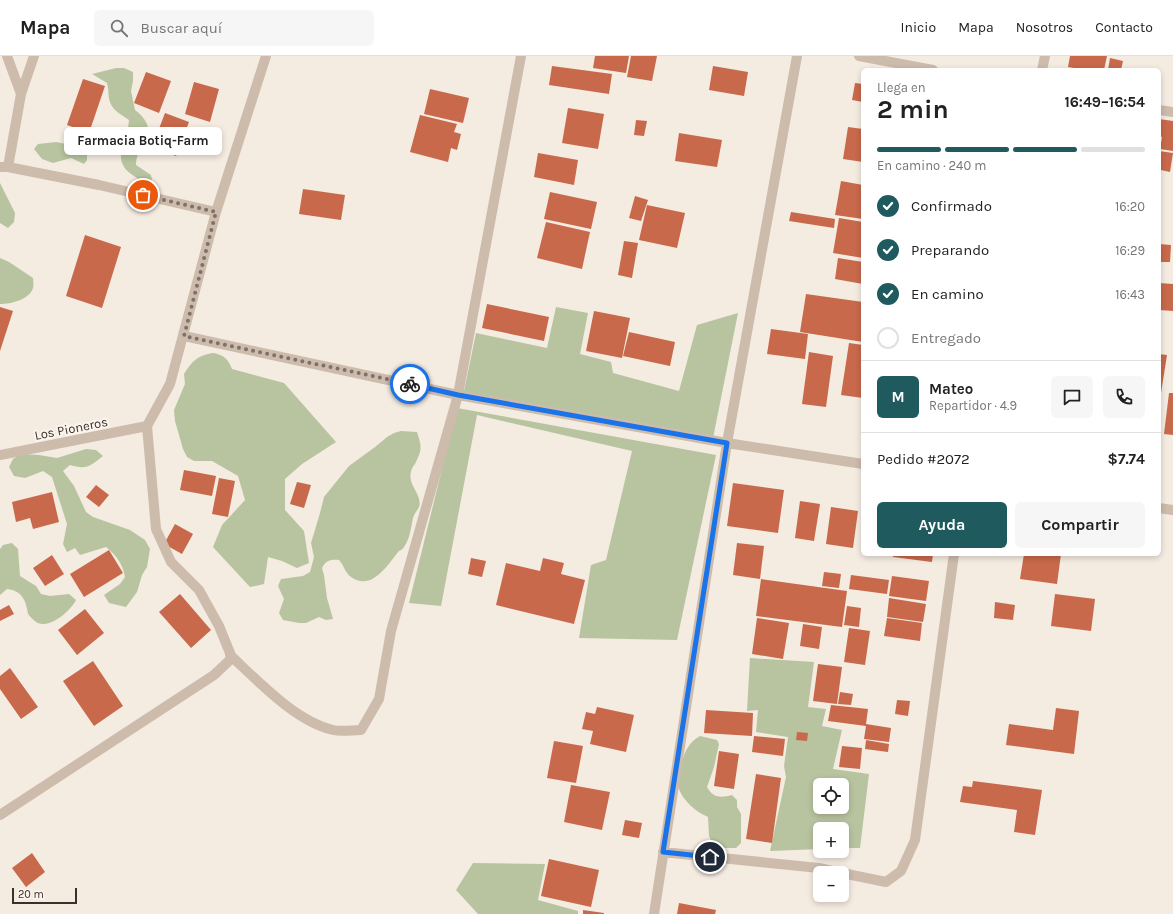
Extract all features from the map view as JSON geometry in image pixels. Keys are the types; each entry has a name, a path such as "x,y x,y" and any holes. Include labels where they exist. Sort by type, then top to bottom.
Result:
{"street":[{"path":"7,56 21,94"},
{"path":"34,56 21,94 4,167 99,185 216,212"},
{"path":"0,815 214,675 232,658 219,626 199,590 171,562 156,529 147,426 170,384 216,212 266,56"},
{"path":"230,655 274,696 313,723 334,730 361,730 379,699 391,631 458,395 521,56"},
{"path":"654,914 727,443 797,56"},
{"path":"859,56 922,68"},
{"path":"1042,68 1045,56"},
{"path":"1161,110 1173,112"},
{"path":"184,336 458,395 727,443 861,464"},
{"name":"Los Pioneros","path":"0,455 147,426"},
{"path":"1161,508 1173,510"},
{"path":"849,875 886,882 901,871 915,840 954,556"},
{"path":"663,852 813,867"}],"green space":[{"path":"116,68 124,68 133,72 131,91 135,110 143,118 147,125 148,131 137,157 136,165 151,175 153,185 139,179 125,168 121,155 129,120 111,105 107,83 92,74"},
{"path":"56,142 76,146 87,155 87,160 84,164 71,158 53,163 42,159 34,149 38,144"},
{"path":"0,183 15,213 14,222 8,228 0,223"},
{"path":"0,258 9,262 33,278 33,288 28,296 14,302 0,304"},
{"path":"556,307 588,313 580,354 611,362 613,373 679,391 697,325 738,313 713,438 463,396 476,333 547,348"},
{"path":"213,353 225,358 232,369 284,383 336,442 302,464 285,479 285,510 304,531 309,563 297,568 282,561 268,557 264,584 250,587 213,547 222,525 245,500 238,476 212,461 194,461 187,457 183,449 175,421 174,410 185,384 184,374 189,366 199,357"},
{"path":"457,408 716,455 677,640 579,638 591,565 606,560 632,451 477,415 441,606 409,603"},
{"path":"401,431 417,432 420,441 419,455 410,477 420,503 413,517 406,544 385,569 373,579 366,581 359,581 351,577 339,560 331,560 327,562 322,568 327,598 333,619 326,620 319,617 306,623 283,620 279,613 284,599 278,586 281,579 303,576 310,572 314,557 311,543 324,497 349,466 387,437"},
{"path":"86,449 96,450 103,456 88,466 80,467 70,465 63,471 74,486 86,512 93,517 130,530 145,540 150,549 147,567 142,575 137,592 126,607 109,603 104,595 120,584 125,577 121,564 110,550 106,547 80,555 75,548 67,552 63,544 67,524 52,477 43,471 25,478 14,476 9,467 13,459 21,454 57,458"},
{"path":"12,543 18,549 20,576 36,586 41,594 50,596 69,594 76,600 67,612 53,622 42,624 33,620 28,614 26,604 20,594 7,589 0,595 0,549 3,545"},
{"path":"750,658 814,662 808,707 826,709 822,726 842,730 833,769 869,774 860,848 849,848 849,822 813,822 813,849 770,851 786,777 784,766 788,737 756,732 758,710 747,711"},
{"path":"700,736 717,740 719,744 714,767 707,787 709,791 720,797 732,795 737,800 737,807 741,814 741,843 736,848 721,848 714,846 709,836 708,817 690,805 683,797 678,787 685,752 694,740"},
{"path":"473,863 545,864 538,900 578,911 578,914 478,914 456,890"}],"building":[{"path":"595,56 629,56 626,73 593,68"},
{"path":"631,56 657,56 652,81 627,77"},
{"path":"1070,56 1107,56 1104,68 1068,67"},
{"path":"1110,58 1123,61 1121,68 1108,68"},
{"path":"552,66 612,74 609,94 549,85"},
{"path":"713,66 748,72 744,96 709,90"},
{"path":"146,72 171,81 159,113 134,103"},
{"path":"83,79 105,86 89,133 67,125"},
{"path":"194,82 219,89 210,122 185,114"},
{"path":"855,83 861,84 861,102 852,100"},
{"path":"430,89 469,98 463,123 424,114"},
{"path":"568,108 604,114 598,149 562,143"},
{"path":"165,113 189,122 176,156 152,147"},
{"path":"420,115 457,124 454,132 461,134 457,150 451,148 448,162 410,152"},
{"path":"1161,119 1173,121 1173,151 1161,149"},
{"path":"636,120 647,121 644,136 634,135"},
{"path":"848,127 861,129 861,162 843,159"},
{"path":"679,133 722,140 717,167 675,161"},
{"path":"1161,151 1173,153 1170,172 1161,170"},
{"path":"538,153 578,160 574,185 534,177"},
{"path":"841,181 861,185 861,219 835,215"},
{"path":"303,189 345,195 341,220 299,214"},
{"path":"550,192 597,202 591,229 544,219"},
{"path":"635,196 648,200 641,221 629,218"},
{"path":"647,205 685,213 677,248 639,240"},
{"path":"791,212 835,219 834,228 789,221"},
{"path":"839,218 861,222 861,258 833,253"},
{"path":"546,222 590,232 582,269 537,258"},
{"path":"85,235 121,247 102,308 66,296"},
{"path":"624,241 638,243 632,278 618,275"},
{"path":"1161,244 1171,245 1170,262 1161,262"},
{"path":"838,258 861,262 861,284 835,279"},
{"path":"1161,283 1173,284 1173,311 1161,310"},
{"path":"806,294 861,302 861,342 800,332"},
{"path":"487,304 549,317 544,341 482,328"},
{"path":"0,307 13,311 0,351"},
{"path":"594,311 630,318 622,358 586,351"},
{"path":"771,329 808,334 805,359 767,354"},
{"path":"629,332 675,342 670,366 623,356"},
{"path":"849,343 861,345 861,398 841,395"},
{"path":"809,352 833,356 826,407 802,404"},
{"path":"1161,354 1167,355 1161,393"},
{"path":"1169,393 1173,393 1173,435 1164,434"},
{"path":"184,470 216,476 212,496 180,490"},
{"path":"219,478 235,481 228,517 212,514"},
{"path":"297,482 311,485 304,508 290,504"},
{"path":"733,483 784,490 778,533 727,526"},
{"path":"96,485 109,495 99,507 86,497"},
{"path":"52,492 59,522 33,529 30,518 16,522 12,502"},
{"path":"800,501 820,504 814,541 795,538"},
{"path":"831,507 858,511 853,548 826,544"},
{"path":"175,524 193,534 182,554 164,544"},
{"path":"737,543 764,546 760,579 733,575"},
{"path":"109,550 123,573 84,597 70,574"},
{"path":"52,555 64,574 45,586 33,568"},
{"path":"893,556 933,556 932,562"},
{"path":"1024,556 1061,556 1057,584 1020,579"},
{"path":"471,558 486,561 482,577 468,574"},
{"path":"543,558 564,563 561,574 585,580 574,624 496,605 506,563 540,571"},
{"path":"824,572 841,574 839,588 822,586"},
{"path":"851,575 889,580 887,594 849,589"},
{"path":"892,576 929,581 926,601 889,596"},
{"path":"761,579 847,591 842,627 756,616"},
{"path":"180,594 211,630 191,648 159,612"},
{"path":"1055,594 1095,599 1091,631 1051,626"},
{"path":"889,598 926,604 923,622 887,617"},
{"path":"995,602 1015,605 1013,620 994,618"},
{"path":"9,605 14,614 0,621 0,610"},
{"path":"847,606 861,608 859,627 844,625"},
{"path":"85,609 104,633 77,655 58,630"},
{"path":"757,618 789,623 783,659 752,654"},
{"path":"887,618 922,623 920,641 884,636"},
{"path":"803,624 822,627 819,649 800,646"},
{"path":"849,628 870,631 865,665 844,662"},
{"path":"93,661 123,706 94,726 63,681"},
{"path":"818,664 842,667 837,704 813,701"},
{"path":"10,668 38,707 21,719 0,689 0,676"},
{"path":"840,692 853,694 851,705 838,704"},
{"path":"897,700 910,701 908,716 895,714"},
{"path":"831,705 868,709 866,724 891,728 889,742 864,739 866,726 828,721"},
{"path":"597,707 634,715 626,752 590,744 593,731 582,729 586,712 595,714"},
{"path":"1056,708 1079,711 1074,754 1006,745 1009,724 1053,730"},
{"path":"706,710 753,713 752,736 704,733"},
{"path":"797,732 808,733 807,741 796,740"},
{"path":"754,736 785,739 783,756 752,752"},
{"path":"866,740 889,744 888,752 865,749"},
{"path":"554,741 583,746 576,783 547,778"},
{"path":"842,746 862,748 860,769 839,767"},
{"path":"719,751 739,754 734,789 714,786"},
{"path":"756,774 781,778 772,843 746,839"},
{"path":"973,781 1042,790 1035,835 1014,832 1017,810 960,802 963,786 972,787"},
{"path":"571,785 610,792 602,830 564,822"},
{"path":"625,820 642,823 639,838 622,835"},
{"path":"32,853 45,872 26,887 12,868"},
{"path":"549,859 599,870 591,907 541,896"},
{"path":"679,903 716,910 715,914 677,914"},
{"path":"583,910 604,913 604,914 583,914"}],"way so far":[{"path":"143,195 216,212 184,336 410,384"}],"place":[{"name":"Farmacia Botiq-Farm","path":"143,195"}],"route":[{"path":"410,384 458,395 727,443 663,852 710,857"}]}
